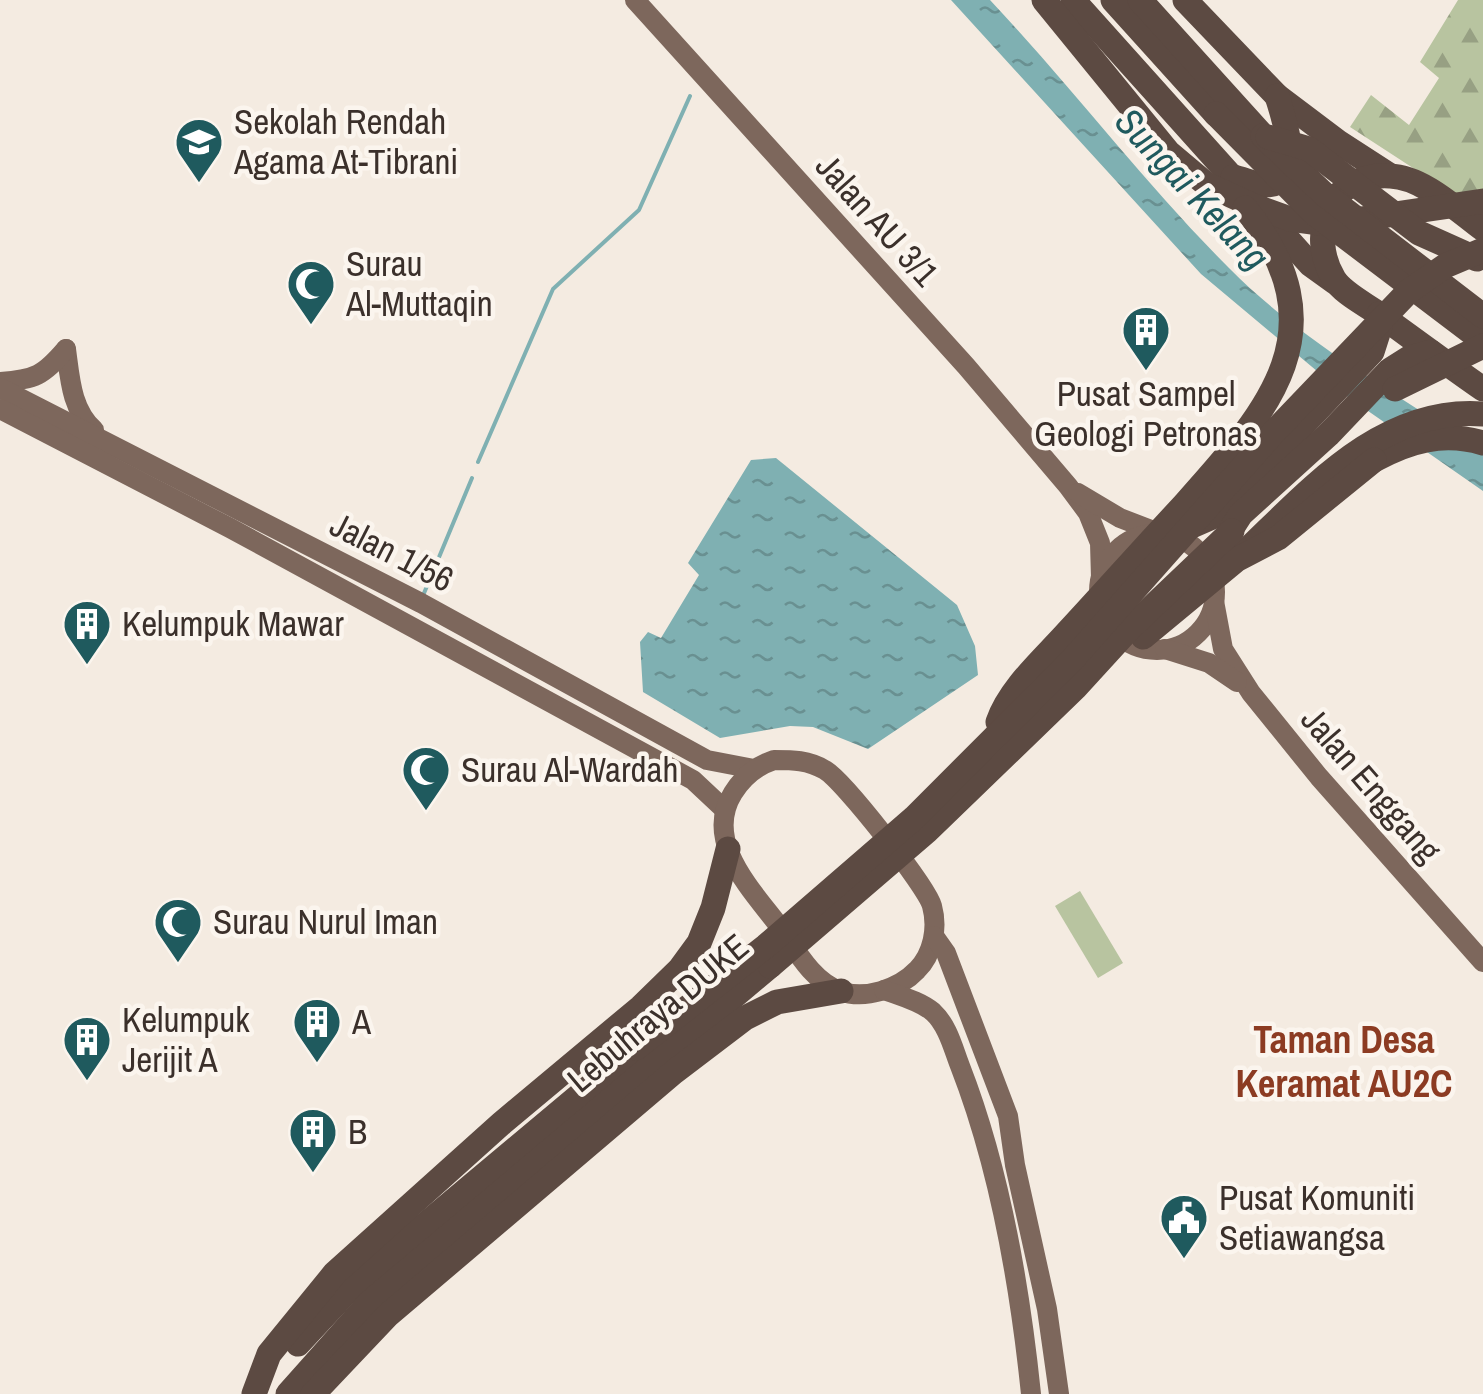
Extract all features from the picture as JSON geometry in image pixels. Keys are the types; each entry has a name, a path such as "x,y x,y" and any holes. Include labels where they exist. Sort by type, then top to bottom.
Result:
{"highway":[{"path":"1044,0 1168,152 1206,184 1254,206 1290,219 1327,224 1483,201"},
{"path":"1074,0 1310,264 1483,389"},
{"path":"1075,688 1128,630 1361,411 1483,343 1314,214 1113,0"},
{"path":"1140,0 1264,136 1324,194 1483,316"},
{"path":"1185,0 1277,96 1390,176 1416,183 1483,229"},
{"path":"1233,177 1264,185 1275,183 1290,164 1291,147 1277,96"},
{"path":"989,745 1003,706 1234,449 1280,380 1290,346 1285,273 1269,238 1190,132"},
{"path":"1264,136 1309,148 1419,233 1483,262"},
{"path":"1336,283 1322,251 1321,232 1328,209 1345,189 1364,180 1390,176"},
{"name":"Lebuhraya DUKE","path":"255,1394 352,1286 636,1048 766,946 914,818 1072,660 1297,408 1409,291 1445,266 1483,250"},
{"path":"1379,314 1382,361"},
{"path":"1214,592 1223,538 1319,426 1382,361 1431,352"},
{"path":"1075,688 1127,651 1236,560 1318,482 1377,437 1447,414 1483,414"},
{"path":"1164,534 1200,525 1219,514 1319,426"},
{"path":"1236,560 1278,538 1374,460 1395,448 1446,437 1483,443"},
{"name":"Lebuhraya DUKE","path":"288,1394 369,1303 928,831 1075,688"},
{"path":"255,1394 270,1354 335,1273 680,969 699,943 728,850"},
{"path":"314,1394 388,1315 674,1072 734,1026 777,1002 840,991"}],"main road":[{"name":"Jalan AU 3/1","path":"635,0 987,389 1068,486 1088,513 1100,543 1101,578"},
{"path":"0,385 34,378 48,370 66,349 76,403 85,422 108,442"},
{"name":"Jalan 1/56","path":"0,385 421,603 707,760 754,769"},
{"name":"Jalan 1/56","path":"0,408 693,780 725,810"},
{"name":"Jalan AU 3/1","path":"1068,486 1120,518 1164,534"},
{"path":"1164,534 1190,544 1202,555 1214,592 1209,618 1198,634 1182,644 1146,649 1114,631 1104,615 1101,578 1117,550 1130,541 1164,534"},
{"name":"Jalan Enggang","path":"1214,592 1223,649 1251,693 1319,777 1483,962"},
{"name":"Jalan Enggang","path":"1165,649 1209,663 1251,693"},
{"path":"774,760 798,760 828,771 927,893 934,936 924,963 914,974 868,994 840,991 823,983 735,866 724,836 725,810 737,787 754,769 774,760"},
{"path":"934,936 946,953 1008,1116 1059,1394"},
{"path":"884,990 934,1013 946,1030 982,1124 1021,1313 1032,1394"}],"green space":[{"path":"1458,0 1483,0 1483,193 1456,196 1350,127 1371,95 1409,125 1439,78 1420,62"},
{"path":"1080,891 1123,963 1098,978 1055,906"}],"water":[{"path":"951,0 990,0 1167,202 1257,295 1351,366 1483,451 1483,491 1348,397 1201,274"},
{"path":"776,458 957,605 975,646 978,675 868,749 813,727 790,726 720,738 643,692 640,642 648,632 661,638 699,575 688,563 751,460"}],"waterway":[{"path":"478,462 553,289 639,210 690,96"},
{"path":"422,598 472,478"}],"place":[{"name":"Sekolah Rendah Agama At-Tibrani","path":"199,184"},
{"name":"Surau Al-Muttaqin","path":"311,326"},
{"name":"Pusat Sampel Geologi Petronas","path":"1146,372"},
{"name":"Kelumpuk Mawar","path":"87,666"},
{"name":"Surau Al-Wardah","path":"426,812"},
{"name":"Surau Nurul Iman","path":"178,964"},
{"name":"A","path":"317,1064"},
{"name":"Kelumpuk Jerijit A","path":"87,1082"},
{"name":"B","path":"313,1174"},
{"name":"Pusat Komuniti Setiawangsa","path":"1184,1260"}],"district":[{"name":"Taman Desa Keramat AU2C","path":"1344,1062"}],"water label":[{"name":"Sungai Kelang","path":"1192,189"}]}
